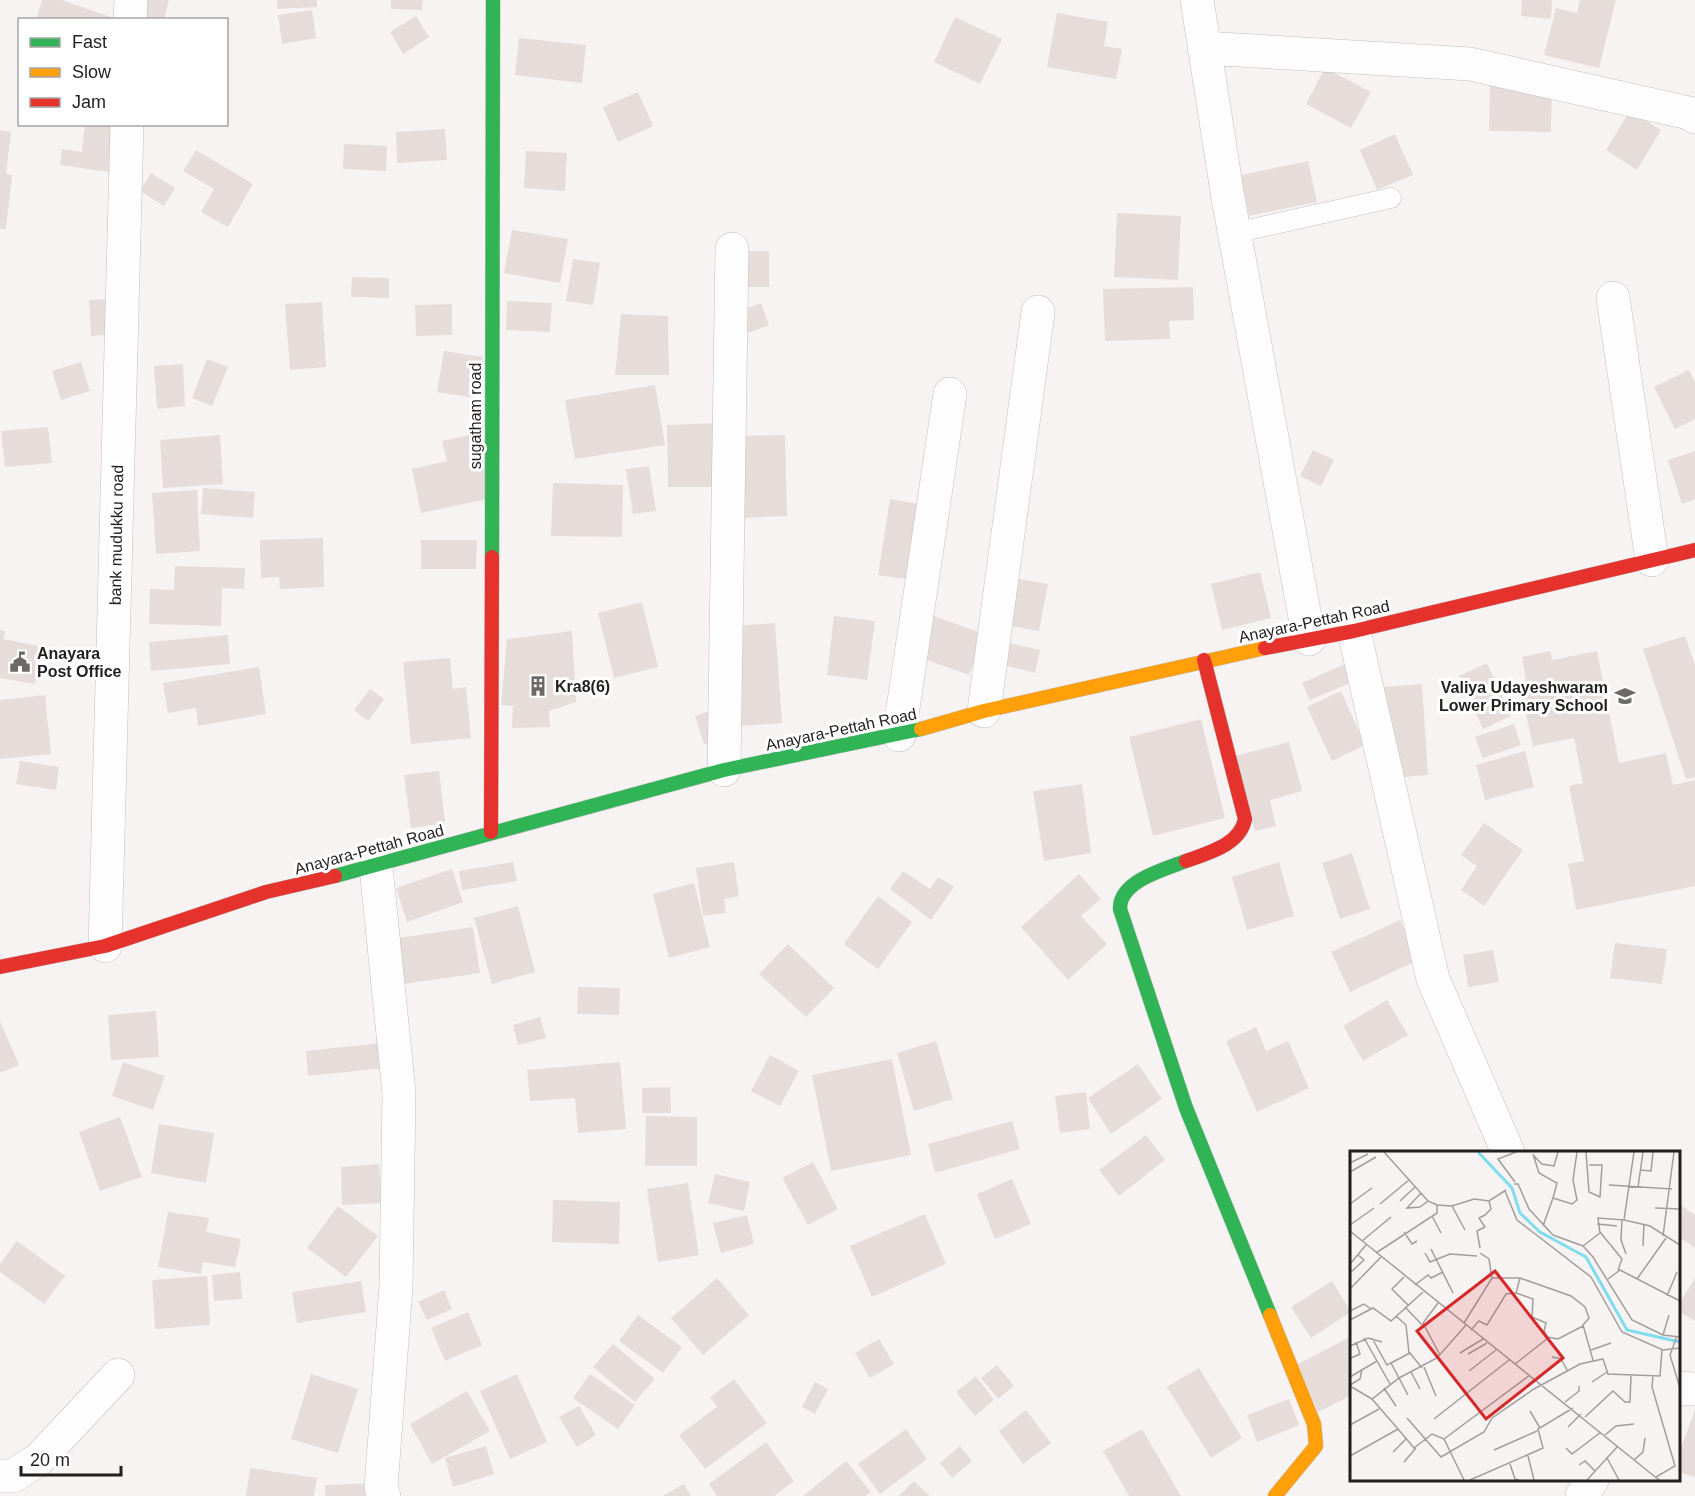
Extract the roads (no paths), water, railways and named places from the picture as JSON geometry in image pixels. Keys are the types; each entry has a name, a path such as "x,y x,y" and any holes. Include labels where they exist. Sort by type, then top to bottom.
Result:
{"street":[{"path":"130,18 131,0"},
{"name":"sugatham road","path":"491,832 493,0"},
{"path":"1197,0 1234,233 1309,639"},
{"path":"1204,48 1470,64 1689,113 1695,117"},
{"name":"bank mudukku road","path":"105,946 127,126"},
{"path":"724,770 732,249"},
{"path":"1613,298 1652,560"},
{"path":"984,711 1038,312"},
{"path":"899,735 950,394"},
{"name":"Anayara-Pettah Road","path":"0,967 105,946 266,892 376,867 491,832 724,770 899,735 984,711 1204,660 1354,632 1695,550"},
{"path":"1354,632 1433,979 1508,1151"},
{"path":"1204,660 1245,819 1242,832 1226,843 1145,879 1126,891 1120,903 1124,923 1186,1108 1314,1424 1316,1446 1275,1496"},
{"path":"376,867 399,1093 396,1286 381,1488 384,1496"},
{"path":"0,1476 13,1476 38,1460 118,1375"},
{"path":"1680,1388 1695,1389"},
{"path":"1582,1496 1591,1481"}],"lane":[{"path":"1234,233 1391,198"}],"place":[{"name":"Anayara Post Office","path":"20,662"},
{"name":"Kra8(6)","path":"538,686"},
{"name":"Valiya Udayeshwaram Lower Primary School","path":"1625,696"}]}
